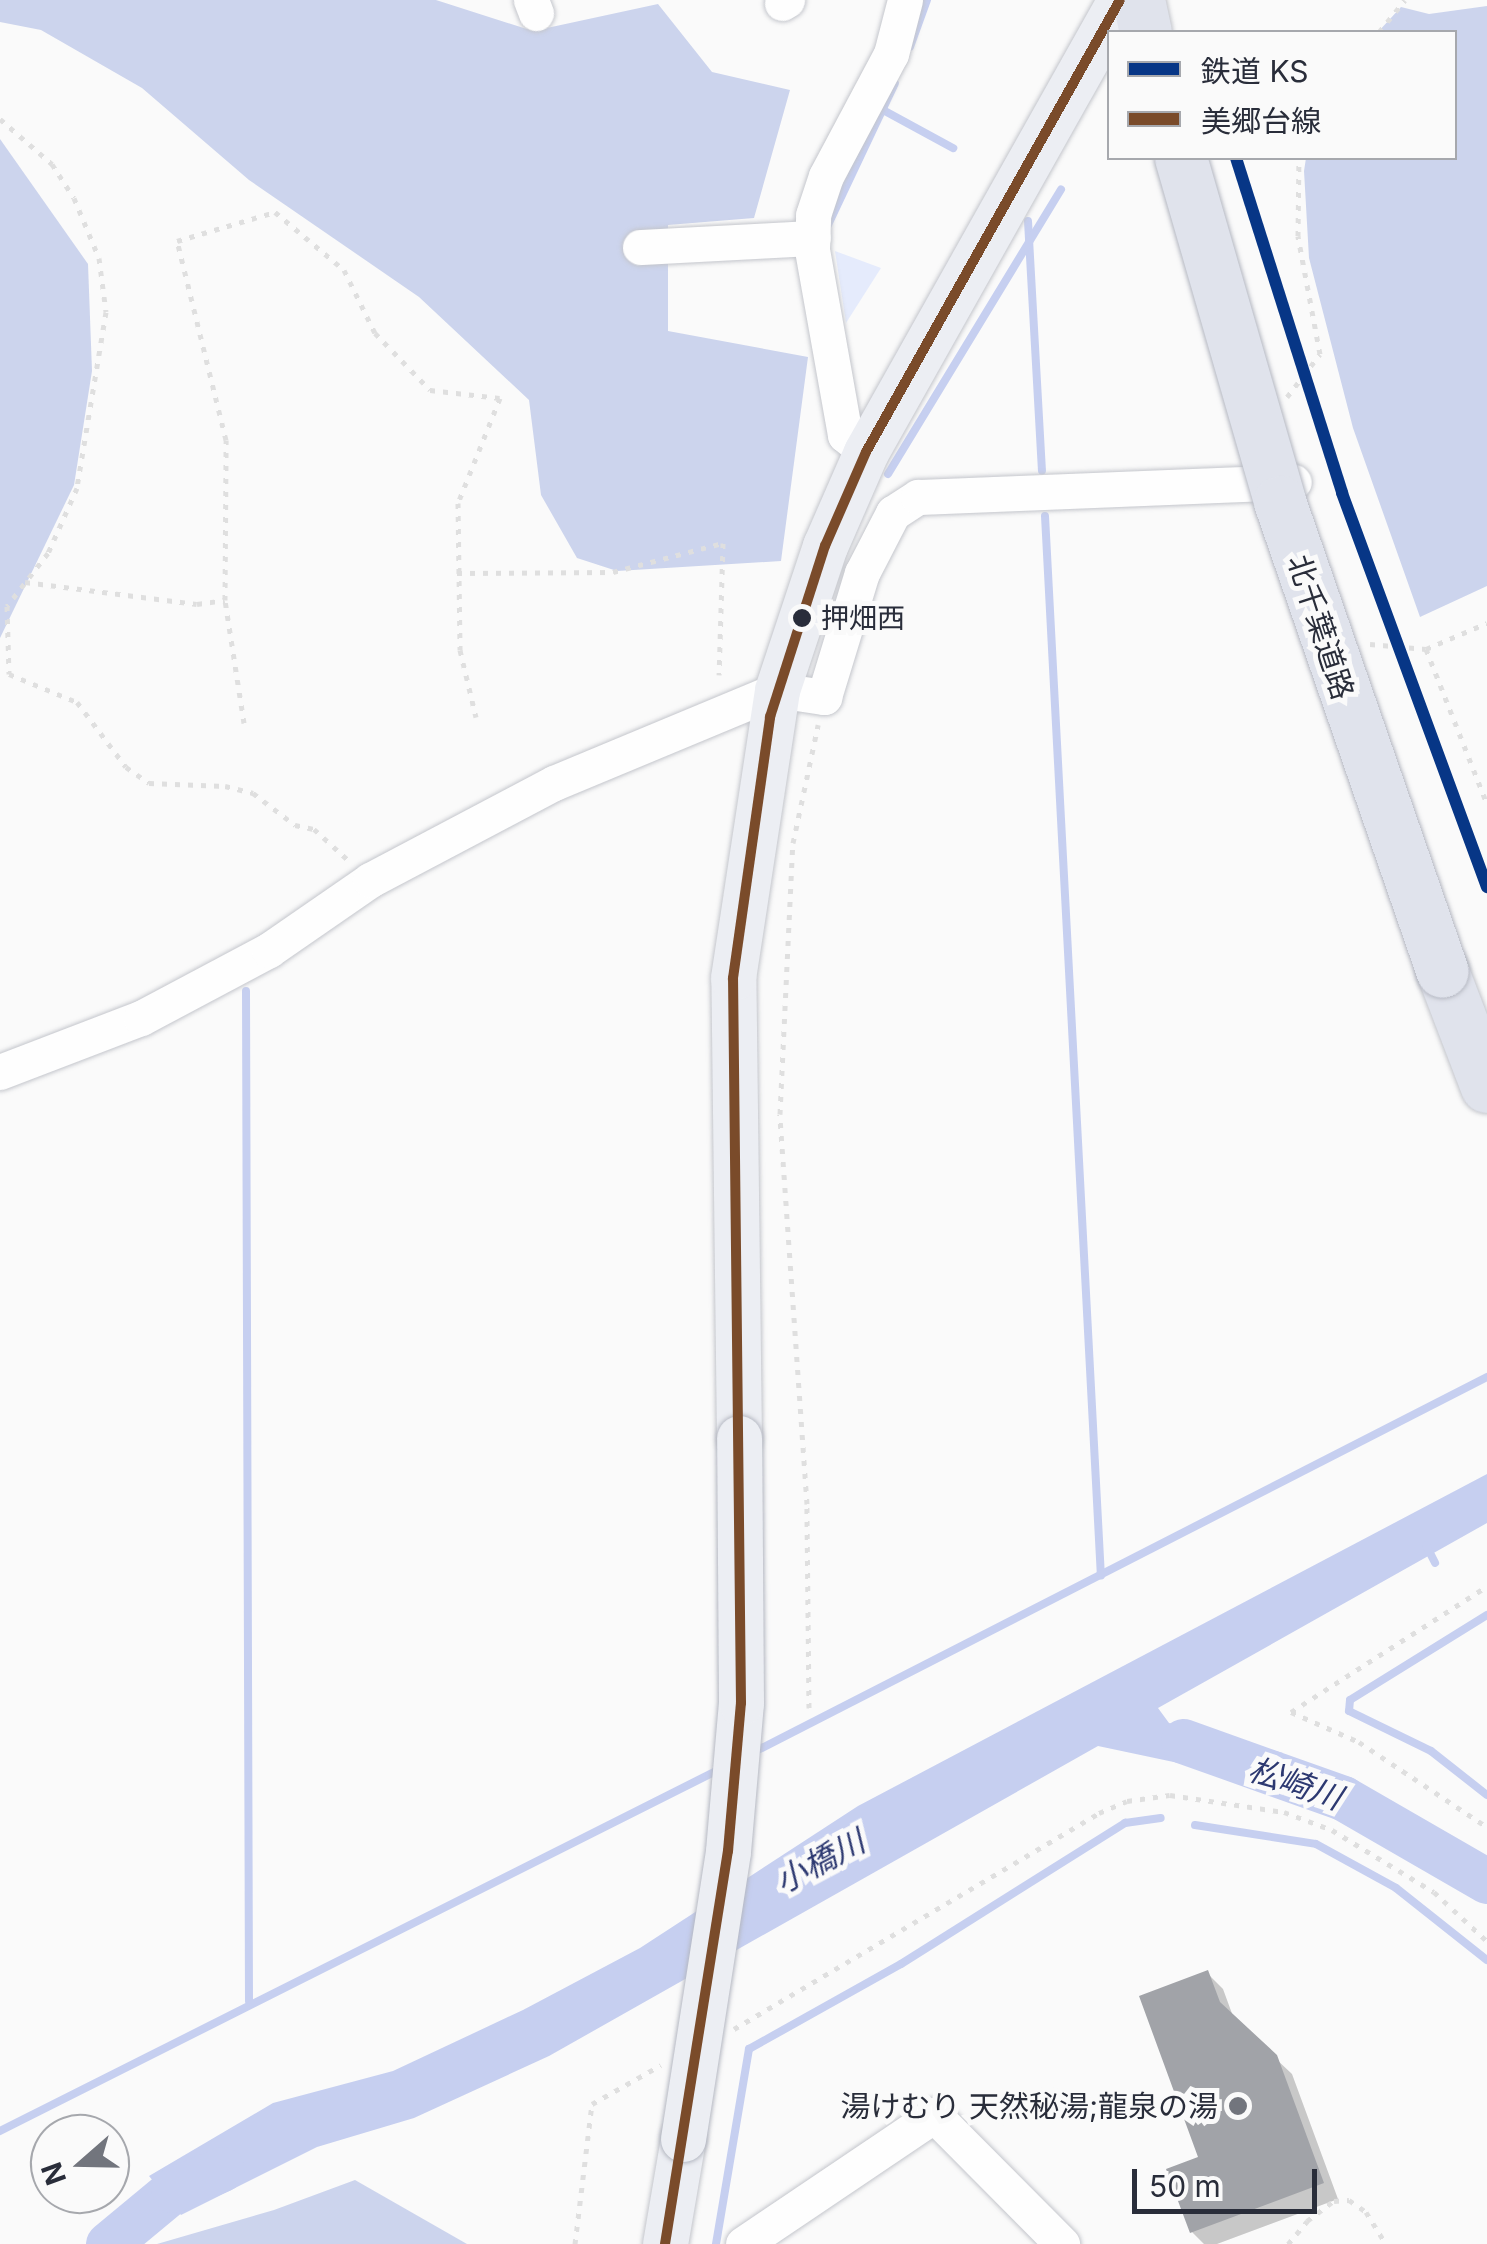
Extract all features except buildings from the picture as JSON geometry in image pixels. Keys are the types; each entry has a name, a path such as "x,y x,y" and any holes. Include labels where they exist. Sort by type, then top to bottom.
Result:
{"highway":[{"path":"1139,0 1146,30"},
{"name":"北千葉道路","path":"1181,160 1280,502 1487,1088"},
{"path":"1443,972 1487,1063"}],"main road":[{"path":"665,2244 728,1851 739,1721 734,978 777,690 825,546 866,452 1120,0"}],"street":[{"path":"866,452 845,435 812,238 826,176 892,54 906,0"},
{"path":"640,247 812,238"},
{"path":"0,1072 141,1018 269,950 370,880 554,783 777,690 824,697 862,573 893,513 918,497 1300,482"},
{"path":"743,2244 934,2115 1062,2244"}],"path":[{"path":"1381,30 1404,0"},
{"path":"0,119 52,164 74,198 98,258 106,312 77,488 48,554 7,606 9,674 76,702 126,767 149,783 225,786 252,794 295,825 314,828 370,880"},
{"path":"1283,402 1320,354 1298,236 1298,160"},
{"path":"244,723 225,600 226,440 176,242 275,212 344,270 375,333 430,390 500,398 458,503 460,650 476,717"},
{"path":"457,573 613,572 722,543 718,675"},
{"path":"26,582 197,604 225,600"},
{"path":"1487,623 1426,649 1487,804"},
{"path":"808,1708 807,1504 780,1114 792,842 824,697"},
{"path":"1487,1586 1291,1712 1359,1742 1487,1827"},
{"path":"720,2036 1099,1813 1127,1801 1170,1795 1268,1808 1332,1830 1434,1892 1487,1941"},
{"path":"575,2244 592,2104 670,2061"},
{"path":"1288,2244 1307,2220 1334,2201 1348,2200 1366,2212 1386,2244"}],"shaded area":[{"path":"0,0 436,0 533,31 658,4 712,72 790,90 754,218 668,225 668,331 808,357 781,561 617,571 577,558 541,495 529,400 419,297 249,180 142,88 41,30 0,22"},
{"path":"1487,6 1487,586 1420,617 1353,428 1309,258 1304,171 1306,160 1457,160 1457,30 1380,30 1401,7 1429,14"},
{"path":"0,139 88,264 92,371 74,485 0,638"},
{"path":"835,251 881,268 846,323"},
{"path":"355,2180 467,2244 157,2244 274,2210"}],"water":[{"path":"1487,1474 1487,1523 1158,1708 1169,1723 1283,1753 1202,1768 1098,1746 549,2056 414,2118 317,2147 181,2215 149,2176 273,2103 393,2071 523,2010 640,1948 858,1806"}],"waterway":[{"path":"910,47 927,0"},
{"path":"826,229 895,83"},
{"path":"883,110 953,148"},
{"path":"888,474 1061,190"},
{"path":"1028,221 1042,471"},
{"path":"1045,516 1101,1576"},
{"path":"246,991 249,2001"},
{"path":"752,1753 1487,1377"},
{"path":"1426,1545 1435,1563"},
{"path":"1487,1615 1350,1700 1349,1711 1431,1751 1487,1795"},
{"name":"松崎川","path":"1183,1741 1343,1798 1487,1881"},
{"path":"0,2131 722,1768"},
{"path":"716,2244 749,2049 901,1964 1125,1823 1161,1818"},
{"path":"1195,1825 1316,1844 1396,1888 1487,1960"},
{"name":"小橋川","path":"108,2244 173,2190 222,2169"}],"rail line":[{"name":"KS","path":"1237,160 1342,493 1487,887"}],"transit line":[{"name":"美郷台線","path":"665,2244 728,1851 741,1703 733,978 770,717 825,546 866,452 1120,0"}],"place":[{"name":"押畑西","path":"802,618"},
{"name":"湯けむり 天然秘湯;龍泉の湯","path":"1238,2106"}]}
